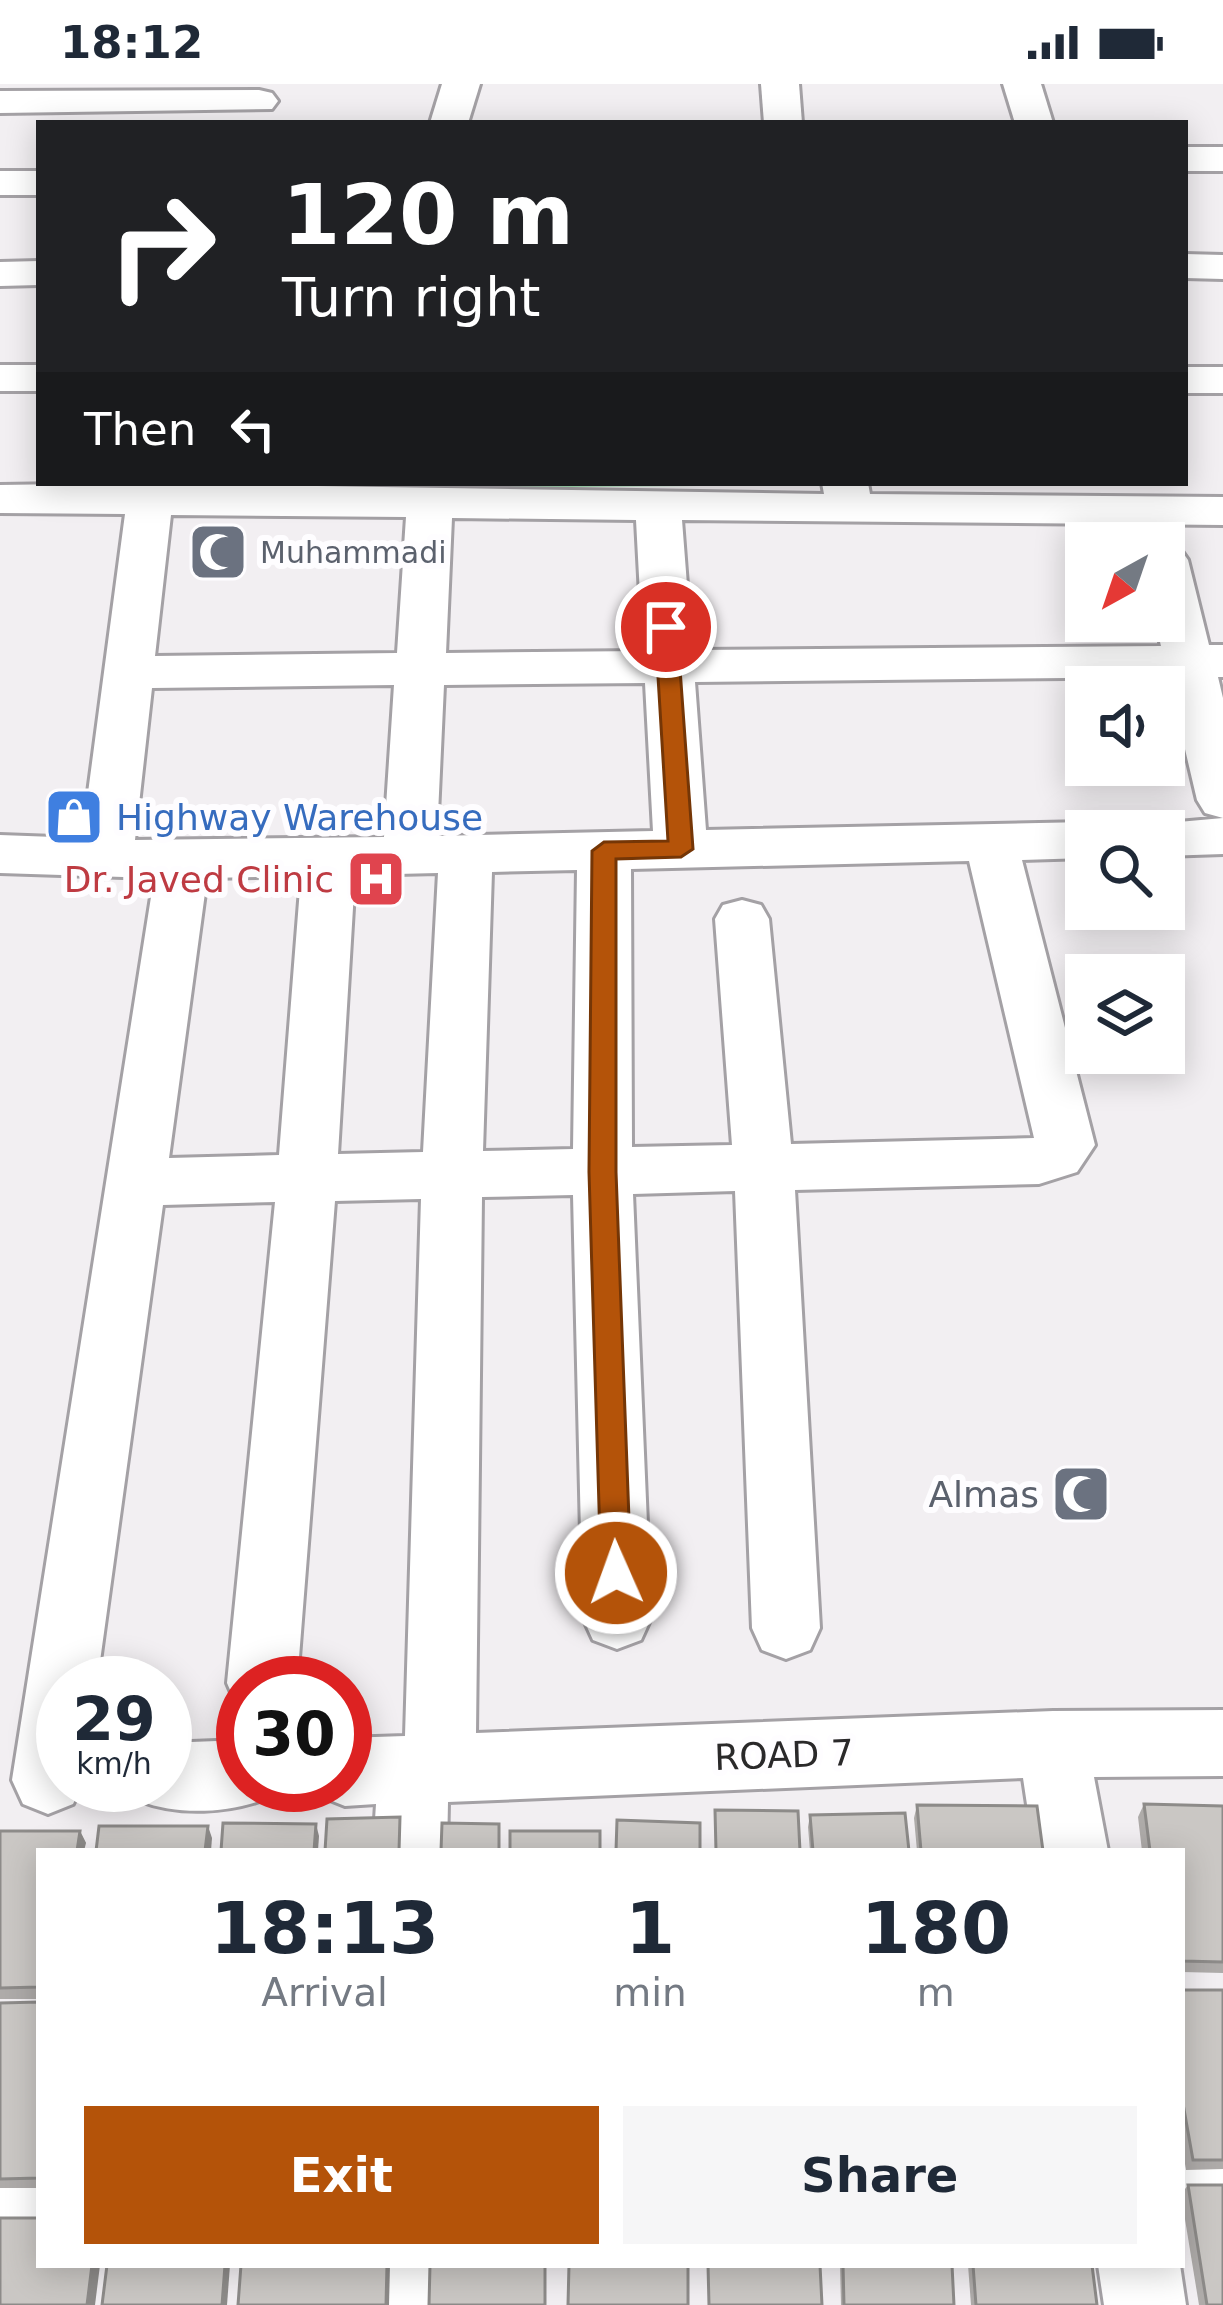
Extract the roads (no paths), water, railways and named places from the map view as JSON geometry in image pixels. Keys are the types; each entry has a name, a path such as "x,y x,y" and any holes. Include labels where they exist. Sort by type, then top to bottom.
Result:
{"street":[{"path":"450,120 461,84"},
{"path":"780,84 783,120"},
{"path":"1022,84 1033,120"},
{"path":"0,102 259,103"},
{"path":"1188,159 1223,159"},
{"path":"0,184 36,183"},
{"path":"1188,266 1223,267"},
{"path":"0,274 36,273"},
{"path":"0,378 36,378"},
{"path":"1188,380 1223,380"},
{"path":"106,859 152,492"},
{"path":"0,500 152,492 430,504 658,506 847,496 1152,512 1223,511"},
{"path":"410,1848 399,1770 452,1175 438,854 420,672 430,504"},
{"path":"658,506 681,849"},
{"path":"1185,610 1206,661 1223,800"},
{"path":"130,672 1206,661"},
{"path":"1185,837 1223,836"},
{"path":"0,854 183,860 1065,840"},
{"path":"136,1182 1039,1161 1057,1156 1065,1145 991,842"},
{"path":"604,851 602,1172 617,1618"},
{"path":"264,1656 307,1178 328,857"},
{"path":"57,1656 136,1182 183,860"},
{"path":"742,919 764,1168 786,1628"},
{"name":"ROAD 7","path":"399,1770 1053,1744 1223,1743"},
{"path":"1053,1744 1070,1848"},
{"path":"1185,2172 1223,2171"},
{"path":"0,2214 36,2213"},
{"path":"397,2305 398,2268"},
{"path":"1139,2268 1145,2305"}],"place":[{"name":"Muhammadi","path":"218,552"},
{"name":"Highway Warehouse","path":"74,817"},
{"name":"Dr. Javed Clinic","path":"376,879"},
{"name":"Almas","path":"1081,1494"}]}
